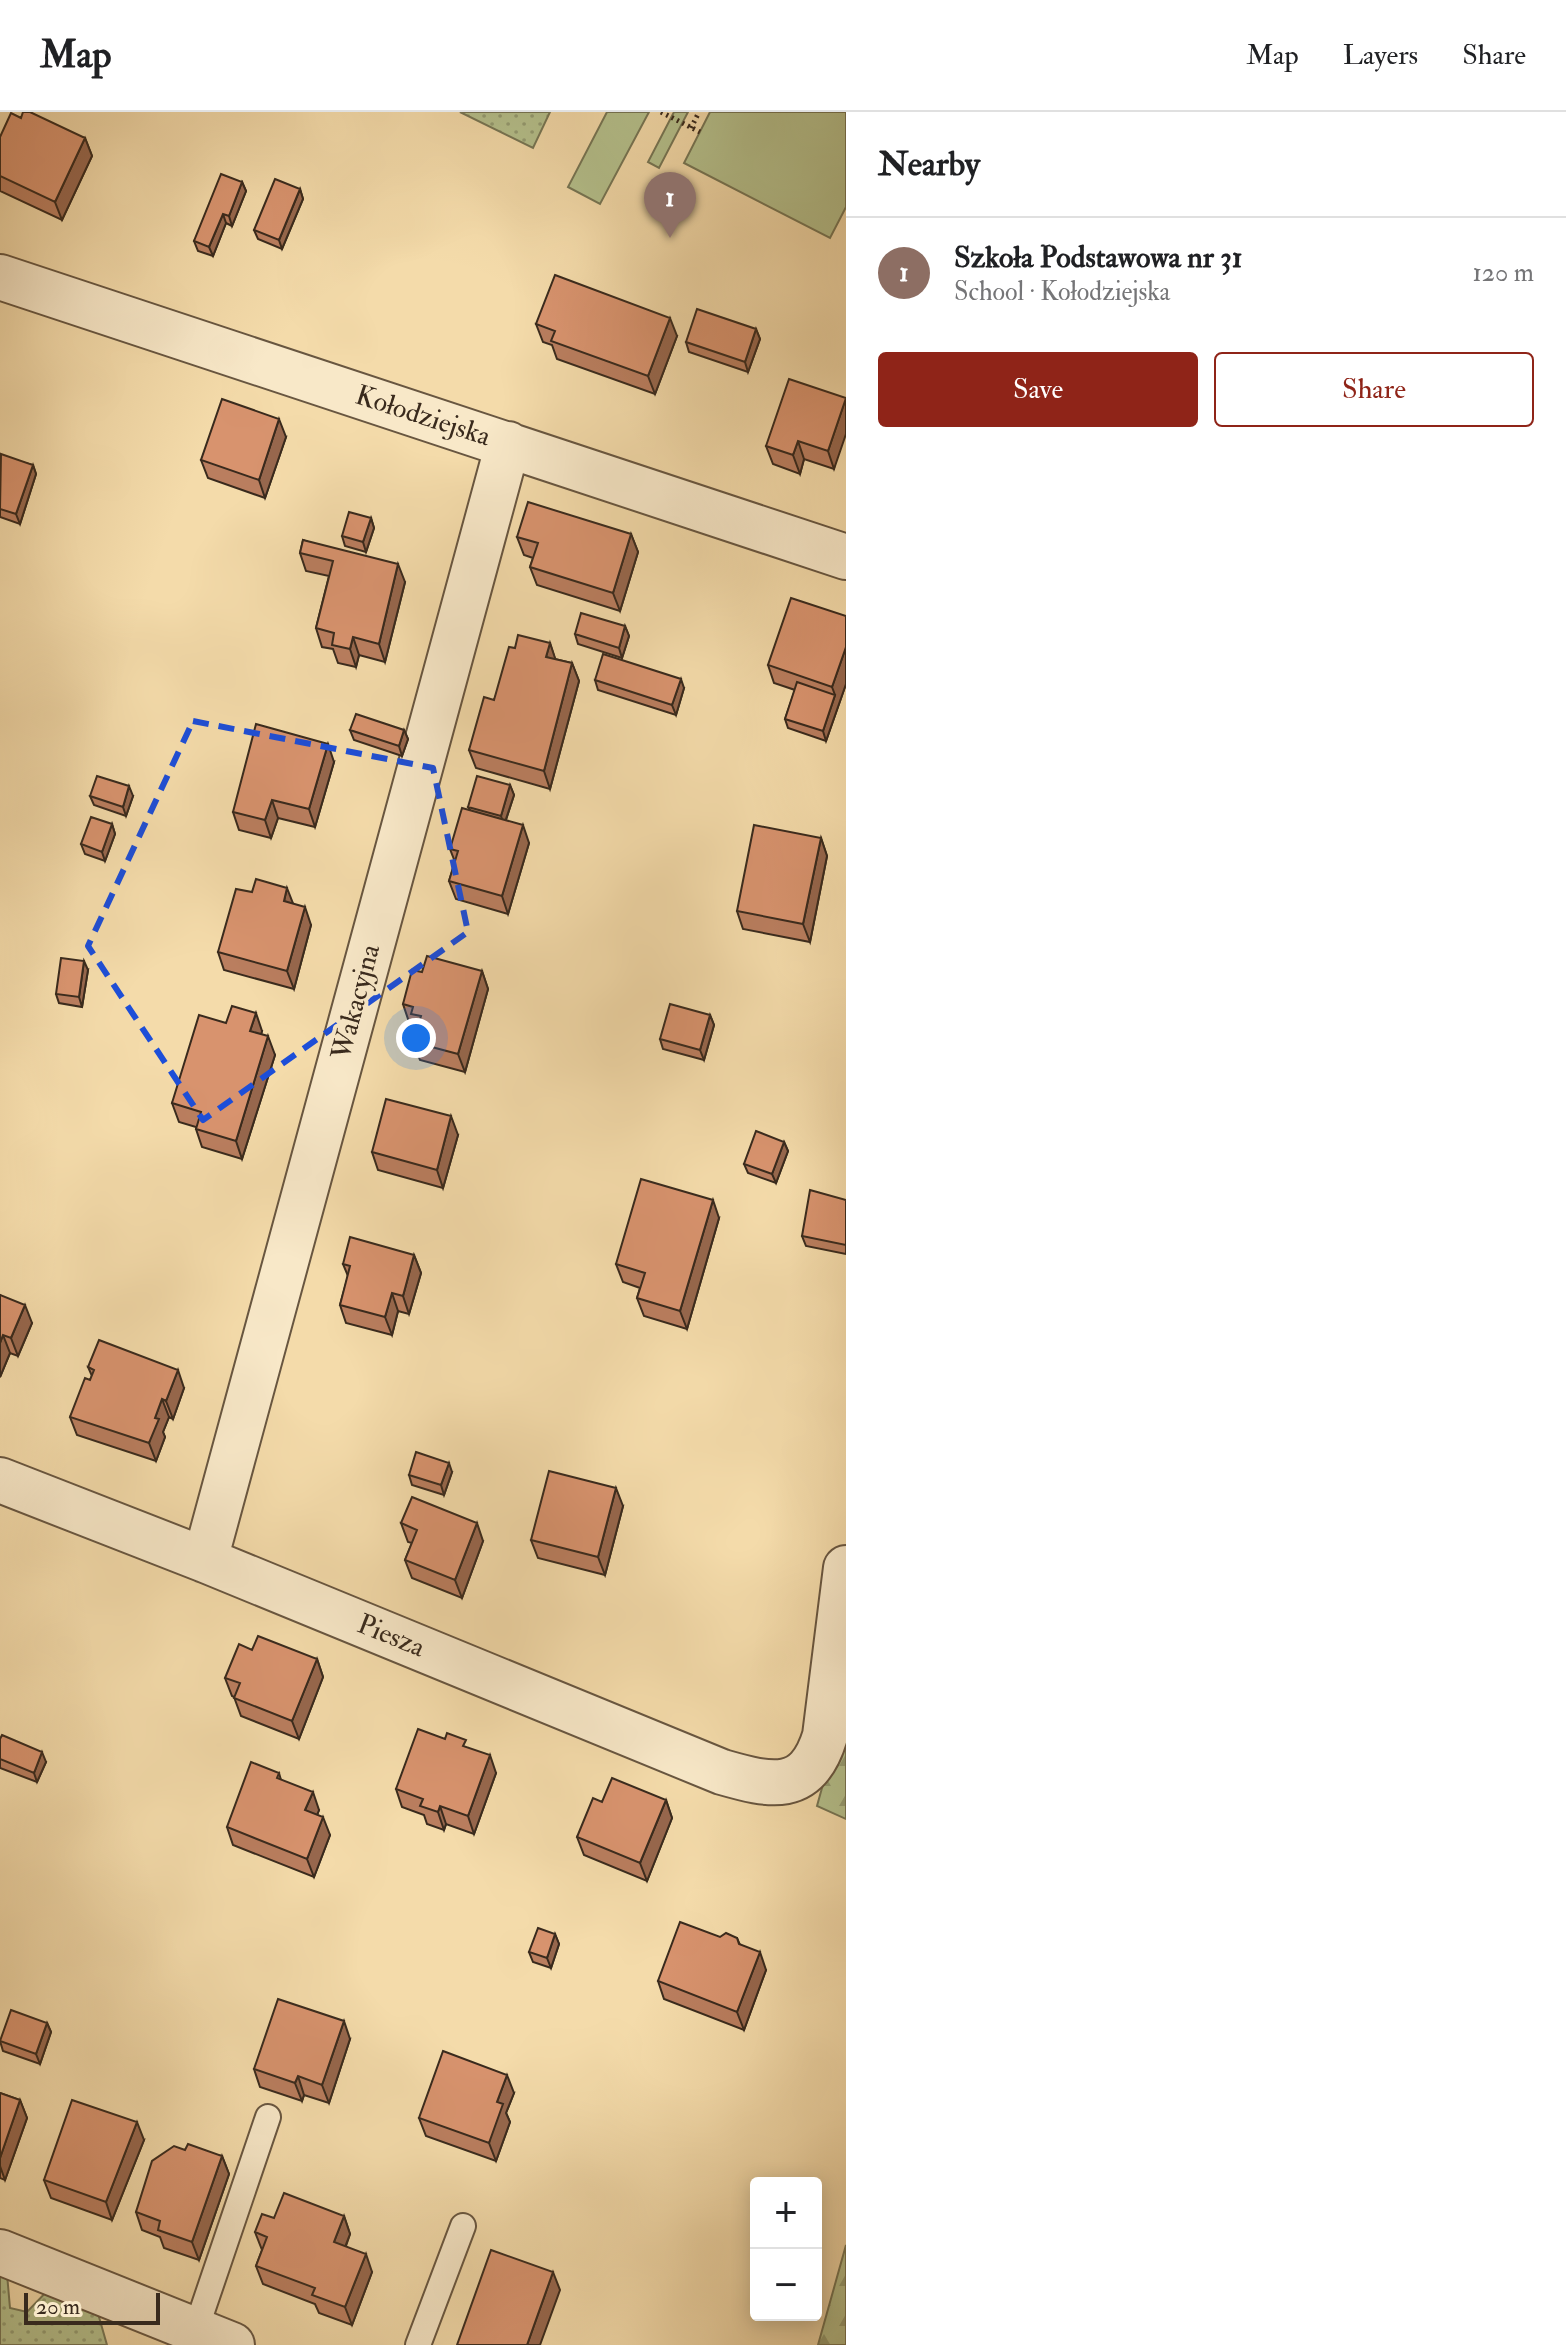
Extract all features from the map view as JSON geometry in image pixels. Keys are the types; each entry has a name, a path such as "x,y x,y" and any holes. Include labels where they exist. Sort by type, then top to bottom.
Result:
{"street":[{"name":"Kołodziejska","path":"0,277 846,557"},
{"name":"Wakacyjna","path":"205,1560 508,444"},
{"name":"Piesza","path":"0,1480 205,1560 722,1772 761,1783 783,1783 801,1775 818,1759 825,1736 846,1568"},
{"path":"0,2252 214,2337"}],"lane":[{"path":"214,2337 268,2117"},
{"path":"418,2345 463,2226"}],"path":[{"path":"661,112 700,132"},
{"path":"691,128 699,112"}],"highlighted area":[{"path":"193,721 433,768 468,932 203,1120 88,946"}],"green space":[{"path":"460,112 550,112 533,148"},
{"path":"607,112 649,112 600,204 568,187"},
{"path":"674,112 688,112 659,168 648,162"},
{"path":"710,112 846,112 846,207 830,238 684,163"},
{"path":"846,1653 846,1819 817,1806 835,1741"},
{"path":"846,2245 846,2345 818,2345"},
{"path":"0,2269 7,2274 10,2308 27,2312 53,2285 95,2303 107,2345 0,2345"}],"building":[{"path":"23,112 30,112 85,138 55,202 0,176 0,137 11,113 21,118"},
{"path":"221,174 242,182 229,216 223,214 209,247 194,241"},
{"path":"275,179 300,189 279,240 254,230"},
{"path":"555,275 670,318 648,376 551,341 555,331 536,324"},
{"path":"697,309 756,329 745,362 686,342"},
{"path":"789,379 846,398 828,451 798,441 793,455 766,446"},
{"path":"222,399 279,419 259,480 201,460"},
{"path":"1,454 33,465 16,514 0,509"},
{"path":"528,502 631,534 613,593 530,567 538,543 517,537"},
{"path":"349,512 371,518 363,542 342,536"},
{"path":"303,540 398,564 379,644 353,637 350,649 332,645 334,633 316,628 333,561 300,553"},
{"path":"791,598 846,616 846,647 832,687 768,665"},
{"path":"581,613 625,626 619,648 575,634"},
{"path":"518,635 550,643 546,657 572,663 544,771 469,750 484,697 494,700 509,647 515,648"},
{"path":"603,654 681,679 672,705 595,680"},
{"path":"797,682 835,695 823,731 785,719"},
{"path":"356,714 404,730 399,746 350,730"},
{"path":"256,724 328,744 309,809 272,800 265,820 233,812"},
{"path":"97,776 129,786 123,807 90,796"},
{"path":"477,776 510,785 501,816 468,807"},
{"path":"462,808 523,825 502,896 449,881 458,851 450,849"},
{"path":"91,817 112,824 102,852 81,844"},
{"path":"754,825 821,838 803,924 737,911"},
{"path":"256,879 287,888 284,901 305,907 287,971 218,952 236,889 252,892"},
{"path":"427,956 482,971 458,1054 413,1042 421,1016 411,1014 413,1007 403,1004 412,970 422,972"},
{"path":"61,958 84,961 79,997 56,994"},
{"path":"670,1004 710,1015 700,1050 660,1039"},
{"path":"232,1006 256,1013 250,1031 268,1036 236,1141 196,1129 201,1112 172,1103 199,1015 226,1023"},
{"path":"386,1099 451,1116 437,1170 372,1152"},
{"path":"756,1131 784,1142 772,1174 744,1164"},
{"path":"641,1179 713,1200 680,1311 637,1298 645,1273 616,1264"},
{"path":"810,1190 846,1200 846,1245 802,1236"},
{"path":"350,1237 414,1255 403,1296 392,1293 385,1317 340,1305 350,1266 343,1264"},
{"path":"0,1295 25,1305 11,1338 3,1335 0,1343"},
{"path":"99,1340 178,1370 166,1401 162,1399 155,1418 159,1419 149,1443 70,1417 85,1378 90,1380 94,1370 88,1367"},
{"path":"416,1452 449,1463 441,1485 409,1475"},
{"path":"549,1471 616,1488 598,1557 531,1540"},
{"path":"412,1497 477,1523 455,1580 405,1560 417,1530 401,1523"},
{"path":"258,1636 317,1659 292,1721 234,1698 240,1683 225,1678 239,1644 252,1650"},
{"path":"418,1729 445,1739 447,1733 466,1740 463,1746 490,1755 468,1816 440,1806 438,1812 420,1806 423,1799 396,1789"},
{"path":"2,1735 42,1752 34,1773 0,1759"},
{"path":"251,1762 279,1773 277,1778 313,1792 305,1810 323,1817 307,1859 227,1827"},
{"path":"612,1778 666,1800 640,1863 577,1837 593,1798 602,1802"},
{"path":"680,1922 720,1937 726,1933 737,1938 739,1944 760,1952 737,2012 658,1981"},
{"path":"538,1928 555,1934 547,1958 529,1952"},
{"path":"278,1999 344,2021 322,2085 298,2076 295,2083 254,2069"},
{"path":"11,2010 47,2023 36,2054 0,2041"},
{"path":"443,2051 507,2075 497,2102 503,2104 489,2143 419,2118"},
{"path":"0,2093 20,2100 0,2158"},
{"path":"72,2100 137,2122 106,2202 44,2180"},
{"path":"188,2144 222,2156 192,2242 158,2230 160,2221 136,2212 152,2161 174,2146 185,2150"},
{"path":"284,2193 344,2216 334,2242 366,2254 345,2307 312,2295 315,2288 256,2266 267,2237 255,2232 262,2214 274,2218"},
{"path":"491,2250 553,2272 527,2345 457,2345"}],"place":[{"name":"Szkoła Podstawowa nr 31","path":"670,238"}]}
